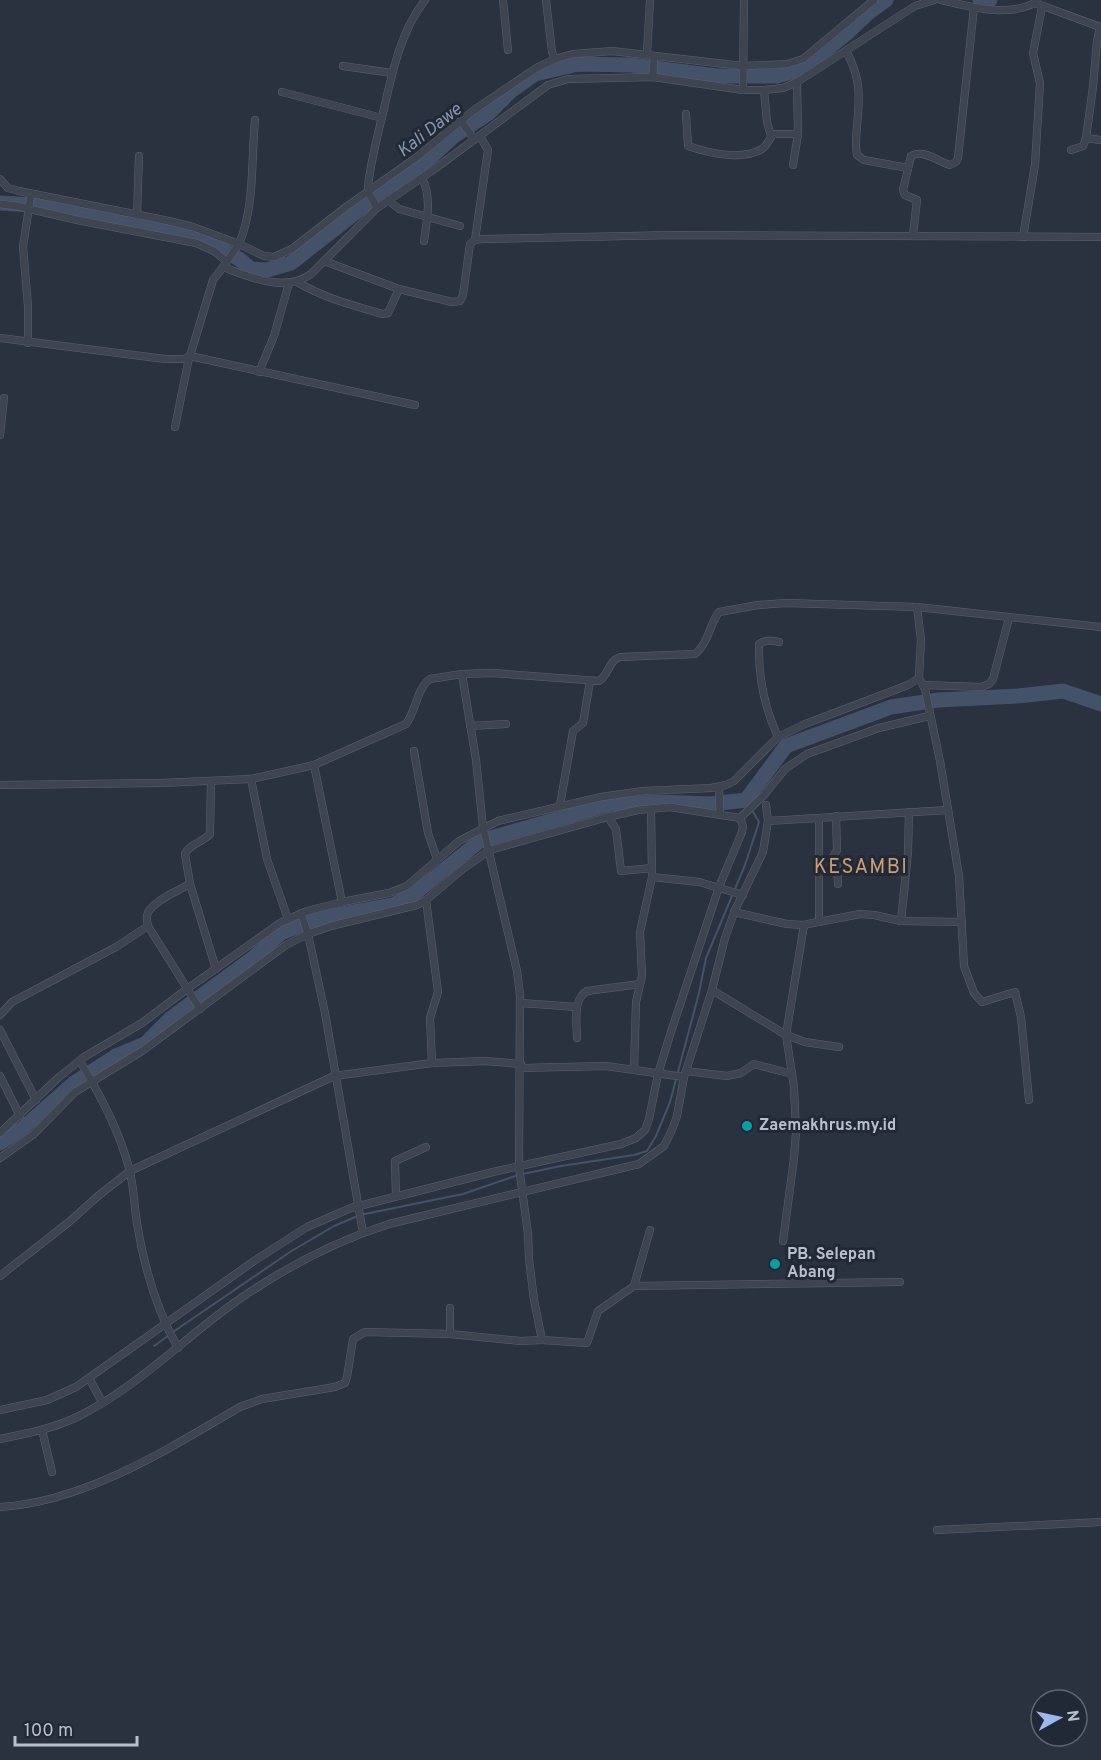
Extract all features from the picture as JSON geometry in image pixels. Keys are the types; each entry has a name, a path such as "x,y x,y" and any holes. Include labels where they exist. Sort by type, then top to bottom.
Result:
{"street":[{"path":"375,205 369,193 392,73 416,11 425,0"},
{"path":"503,0 508,50"},
{"path":"546,0 552,52 555,59"},
{"path":"650,0 650,55 653,77"},
{"path":"743,87 744,0"},
{"path":"0,204 17,206 31,203 137,215 193,227 264,256 274,256 284,253 369,193 515,81 555,59 588,52 612,51 744,70 787,64 803,59 874,0"},
{"path":"0,178 4,188 31,203 196,243 214,251 226,262 262,281 297,282 311,274 375,205 388,200 422,178 475,136 548,85 568,79 653,77 764,90 783,88 797,82 915,6 934,0"},
{"path":"941,0 1005,11 1038,3 1101,27 1097,41 1086,138 1083,146 1071,150"},
{"path":"1023,237 1035,165 1040,83 1033,52 1038,3"},
{"path":"913,235 917,200 905,195 903,190 911,156 922,153 950,165 958,158 974,7"},
{"path":"846,51 856,72 860,95 856,155 864,160 908,168"},
{"path":"344,66 392,73"},
{"path":"793,165 798,134 797,82"},
{"path":"764,90 767,122 771,136"},
{"path":"282,92 382,118"},
{"path":"686,114 687,144 700,150 730,156 762,149 771,136 779,133 798,134"},
{"path":"175,427 190,357 213,280 244,232 251,195 255,120"},
{"path":"463,123 488,150 475,240"},
{"path":"1086,138 1101,140"},
{"path":"137,215 139,156"},
{"path":"422,178 428,190 424,241"},
{"path":"388,200 399,208 460,226"},
{"path":"28,343 28,306 23,247 31,203"},
{"path":"324,261 399,289 452,302 460,301 463,295 468,253 470,244 475,240 553,236 1101,237"},
{"path":"297,282 346,304 383,314 391,310 399,289"},
{"path":"259,372 274,336 289,283"},
{"path":"0,338 165,359 178,360 190,357 416,405"},
{"path":"0,435 4,398"},
{"path":"0,785 251,779 314,765 406,724 426,681 430,679 462,674 492,673 590,681 603,678 610,665 620,657 691,656 695,654 701,650 707,640 711,626 720,612 732,608 786,603 917,607 1101,627"},
{"path":"917,607 921,640 919,678 925,687 940,761 959,876 964,966 977,998 982,1002 1015,992 1021,1017 1029,1100"},
{"path":"925,687 981,687 989,684 993,679 1009,618"},
{"path":"778,737 769,719 762,692 759,646 768,640 779,642"},
{"path":"462,674 484,830 517,971 521,1066 519,1168 531,1282 542,1340"},
{"path":"0,1133 59,1077 142,1023 260,936 288,919 342,902 390,893 407,886 459,841 498,821 560,805 644,791 719,790 734,781 778,737 805,724 908,685 919,678"},
{"path":"560,805 573,732 583,723 590,681"},
{"path":"741,817 785,769 807,754 929,712"},
{"path":"470,726 506,724"},
{"path":"414,751 428,833 437,860"},
{"path":"314,765 342,902"},
{"path":"251,779 267,859 288,919"},
{"path":"211,781 210,834 192,845 185,854 190,884 216,969"},
{"path":"719,790 720,812"},
{"path":"0,1439 42,1430 74,1418 102,1402 132,1382 176,1345 266,1282 306,1257 362,1231 522,1189 639,1164 654,1155 664,1146 672,1130 677,1116 683,1075 712,990 725,938 741,894 763,852 768,821 766,805"},
{"path":"0,1158 34,1134 75,1092 91,1080 142,1052 198,1006 307,932 417,905 489,849 608,817 677,807 741,817"},
{"path":"634,1070 636,1002 643,965 640,932 652,872 651,809"},
{"path":"768,821 948,810"},
{"path":"901,921 908,853 909,812"},
{"path":"836,816 837,850 833,857 837,863 838,884"},
{"path":"608,817 616,829 621,871 652,872 722,887 741,894"},
{"path":"0,1410 47,1400 89,1378 254,1261 307,1227 396,1196 621,1144 636,1138 645,1130 649,1119 660,1074 743,826 741,817"},
{"path":"819,818 819,922"},
{"path":"190,884 149,909 146,917 148,926 198,1006"},
{"path":"426,900 438,992 430,1018 432,1064"},
{"path":"734,912 787,924 804,925 860,914 901,921 962,922"},
{"path":"302,915 325,1012 362,1231"},
{"path":"783,1241 795,1158 796,1132 792,1074 786,1035 804,925"},
{"path":"0,1015 12,1002 116,947 148,926"},
{"path":"577,1038 577,1006 580,996 587,991 640,984"},
{"path":"712,990 786,1035 805,1042 839,1047"},
{"path":"520,1003 577,1006"},
{"path":"0,1030 36,1100"},
{"path":"0,1276 130,1171 334,1076 432,1064 484,1062 521,1066 596,1066 660,1074 727,1076 741,1073 754,1064 792,1074"},
{"path":"81,1063 115,1127 130,1171 141,1251 157,1306 176,1345"},
{"path":"0,1076 20,1116"},
{"path":"396,1196 394,1161 426,1147"},
{"path":"634,1286 650,1230"},
{"path":"0,1507 53,1499 110,1478 251,1403 345,1383 353,1339 365,1332 450,1334 521,1341 586,1343 598,1311 634,1286 900,1282"},
{"path":"450,1308 450,1334"},
{"path":"89,1378 102,1402"},
{"path":"42,1430 52,1472"},
{"path":"937,1530 1101,1522"}],"waterway":[{"name":"Kali Dawe","path":"0,203 35,205 197,235 239,259 251,269 267,270 291,263 383,191 419,168 454,136 489,113 511,91 535,74 578,64 631,65 717,76 777,76 798,70 816,58 886,0"},
{"name":"Kali Dawe","path":"980,0 990,0"},
{"path":"0,1143 23,1128 74,1083 116,1056 145,1044 171,1018 253,958 281,933 320,918 393,905 414,894 480,841 611,804 661,802 710,804 746,800 786,746 891,707 938,700 1063,691 1101,704"},
{"path":"173,1332 290,1252 334,1226 360,1215 463,1194 518,1175 647,1151 670,1102 706,958 745,865 759,822 752,810"},
{"path":"154,1346 168,1336"}],"place":[{"name":"Zaemakhrus.my.id","path":"747,1126"},
{"name":"PB. Selepan Abang","path":"775,1264"}],"district":[{"name":"KESAMBI","path":"861,868"}]}
